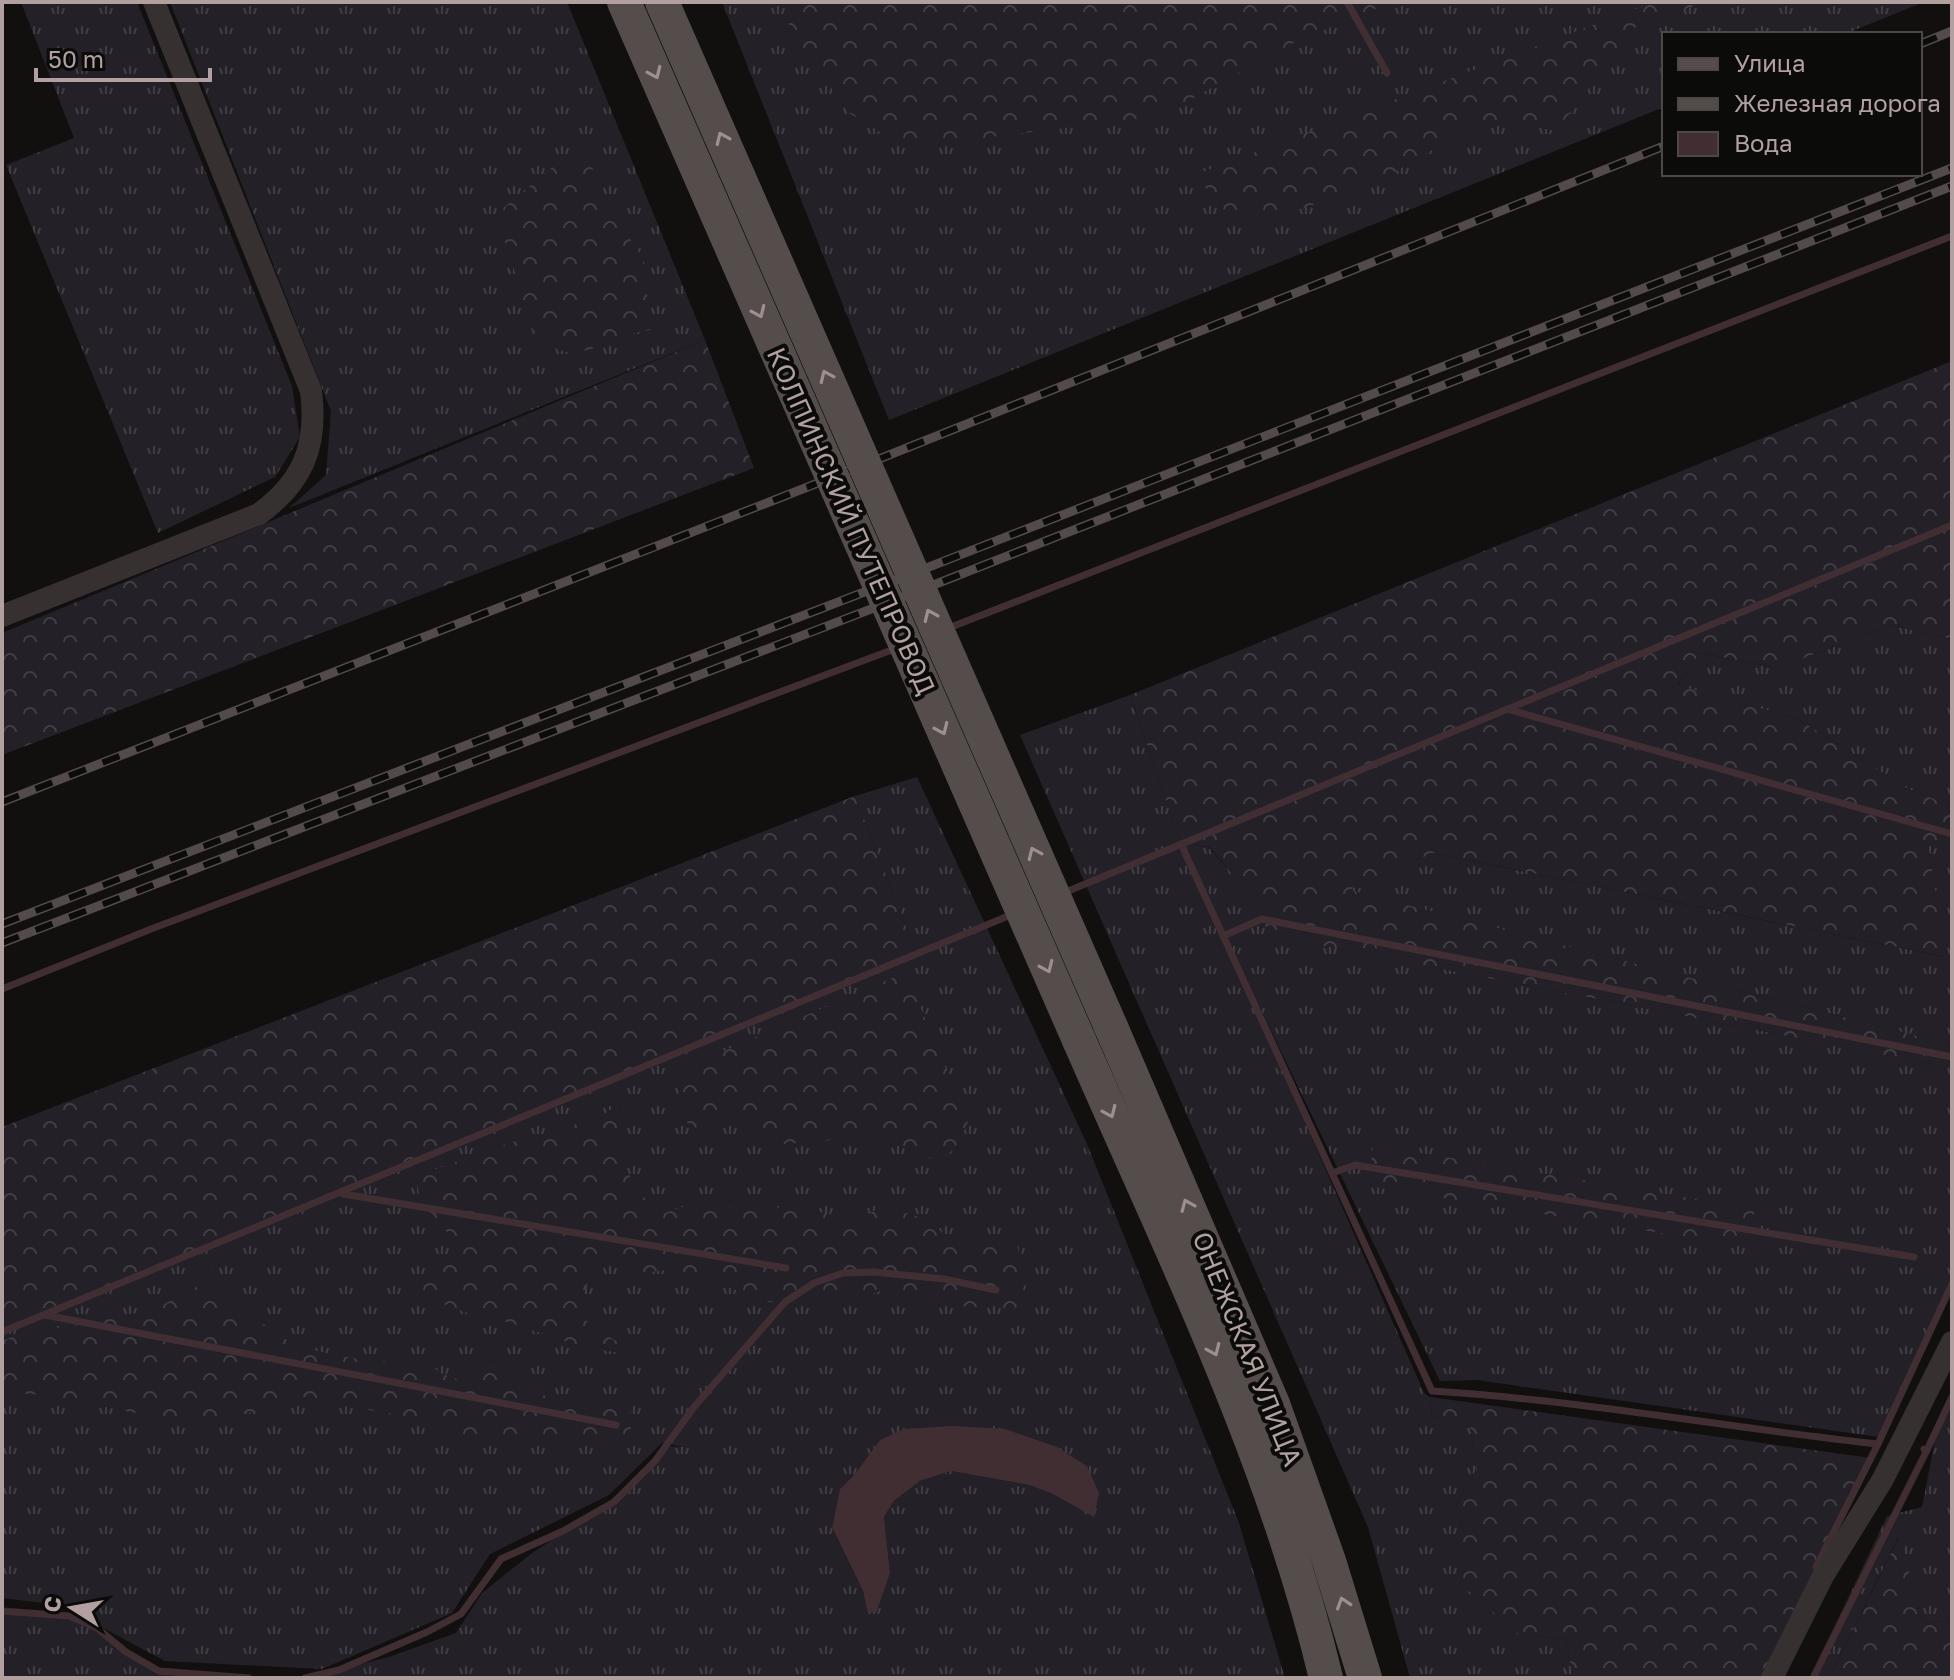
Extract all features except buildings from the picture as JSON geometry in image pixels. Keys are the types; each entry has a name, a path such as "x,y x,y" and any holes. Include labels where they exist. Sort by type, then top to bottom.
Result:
{"main road":[{"name":"КОЛПИНСКИЙ ПУТЕПРОВОД","path":"624,2 1079,1040"},
{"name":"КОЛПИНСКИЙ ПУТЕПРОВОД","path":"662,2 1111,1027"},
{"name":"ОНЕЖСКАЯ УЛИЦА","path":"1111,1027 1273,1404 1329,1561 1365,1678"},
{"name":"ОНЕЖСКАЯ УЛИЦА","path":"1079,1040 1242,1415 1296,1571 1326,1678"}],"street":[{"path":"2,616 259,514 281,498 299,474 313,434 311,391 154,2"},
{"path":"1772,1678 1823,1576 1883,1479 1952,1342"}],"green space":[{"path":"21,2 137,2 292,386 300,437 275,477 158,533 6,165 74,138"},
{"path":"170,2 567,2 705,340 289,508 326,475 331,411"},
{"path":"722,2 1924,2 1850,32 1662,32 1662,108 889,420"},
{"path":"785,2 1392,2 1297,41 1160,116 901,145 849,113 790,29"},
{"path":"1654,2 1705,2 1636,27 1556,131 1514,123 1468,129 1386,177 1305,208 1261,217 1218,208 1197,174"},
{"path":"569,153 590,164 607,206 643,258 645,288 651,310 650,330 576,352 555,348 528,322 501,220 501,210"},
{"path":"705,340 754,468 2,755 2,633"},
{"path":"1952,361 1952,639 1891,625 1778,668 1700,653 1677,685 1798,719 1908,789 1952,806 1952,850 1928,845 1946,957 1433,853 1349,890 1952,1045 1952,1068 1268,935 1259,904 1209,847 1181,844 1130,695"},
{"path":"1891,625 1952,639 1952,806 1908,789 1798,719 1677,686 1699,653 1778,668"},
{"path":"1130,695 1181,844 1208,847 1260,904 1269,935 1952,1068 1952,1281 1879,1437 1477,1380 1440,1381 1197,877 1424,1393 1430,1397 1432,1416 1470,1424 1476,1470 1455,1508 1517,1633 1566,1640 1573,1678 1410,1678 1368,1527 1020,735"},
{"path":"917,777 1087,1144 1239,1523 1285,1678 305,1678 389,1657 456,1633 482,1593 532,1553 621,1495 666,1446 685,1447 662,1443 609,1495 490,1554 452,1613 322,1669 165,1661 60,1605 2,1598 2,1330 917,954 855,796","holes":["905,1429 1005,1429 1087,1466 1053,1494 1029,1485 951,1471 920,1481 894,1501 884,1517 890,1573 867,1611 863,1591 832,1527 840,1489 880,1440"]},
{"path":"855,796 917,954 2,1330 2,1127"},
{"path":"1928,844 1952,850 1952,1045 1348,890 1433,853 1945,957"},
{"path":"906,972 968,1122 948,1155 918,1159 887,1136 844,1134 818,1144 770,1146 732,1119 694,1128 686,1122 678,1102 682,1069"},
{"path":"616,1105 621,1158 658,1216 681,1207 789,1207 826,1213 856,1228 878,1208 900,1212 926,1220 950,1241 983,1242 1004,1236 1016,1239 1027,1292 1020,1306 1008,1310 996,1305 985,1308 957,1306 880,1291 858,1300 794,1296 785,1302 767,1302 757,1295 690,1274 666,1270 643,1273 600,1260 585,1289 580,1314 635,1355 582,1347 507,1322 473,1315 435,1301 415,1285 425,1274 441,1271 451,1258 454,1240 419,1197 417,1182 424,1173 524,1138 560,1133 581,1121 606,1113"},
{"path":"1373,1145 1755,1209 1748,1247 1368,1186"},
{"path":"212,1266 214,1296 304,1347 358,1359 432,1366 442,1374 462,1381 482,1365 505,1369 527,1389 542,1395 580,1403 592,1399 622,1402 630,1406 631,1436 616,1442 599,1435 536,1444 481,1439 417,1424 395,1414 324,1403 287,1392 263,1412 229,1414 196,1425 45,1395 2,1392 2,1341 31,1330 68,1327 156,1309 175,1298 189,1295"},
{"path":"1430,1397 1871,1458 1765,1678 1573,1678 1566,1640 1517,1633 1464,1587 1455,1508 1476,1470 1470,1425 1432,1416"},
{"path":"1952,1403 1952,1619 1924,1624 1898,1538 1829,1678 1810,1678 1887,1516 1922,1507 1935,1440"},
{"path":"1899,1537 1924,1624 1952,1619 1952,1678 1829,1678"},
{"path":"4,1610 69,1616 97,1628 126,1652 159,1671 249,1678 2,1678"}],"water":[{"path":"953,1426 1005,1429 1057,1447 1087,1466 1099,1493 1094,1517 1053,1494 1029,1485 951,1471 920,1481 894,1501 884,1517 890,1573 876,1613 867,1611 863,1591 832,1527 840,1489 880,1440 904,1429"}],"waterway":[{"path":"1347,2 1387,73"},
{"path":"946,629 1952,236"},
{"path":"1061,894 1952,525"},
{"path":"2,989 151,929 897,648"},
{"path":"1507,709 1952,834"},
{"path":"1181,844 1432,1391 1544,1401 1878,1444"},
{"path":"2,1332 1013,914"},
{"path":"1223,936 1262,919 1952,1057"},
{"path":"1332,1173 1355,1165 1914,1257"},
{"path":"343,1194 786,1268"},
{"path":"305,1678 339,1670 461,1614 501,1559 563,1531 614,1502 655,1461 694,1407 785,1302 814,1283 843,1273 874,1272 944,1279 996,1290"},
{"path":"1816,1567 1878,1444 1952,1284"},
{"path":"45,1315 616,1425"},
{"path":"1924,1449 1927,1450 1952,1397"},
{"path":"1813,1678 1927,1450"},
{"path":"2,1611 69,1616 97,1628 126,1652 159,1671 249,1678"}],"railway":[{"path":"1922,43 1952,31"},
{"path":"2,802 874,461 1662,147"},
{"path":"2,924 1952,168"},
{"path":"2,943 918,591 1952,186"}]}
